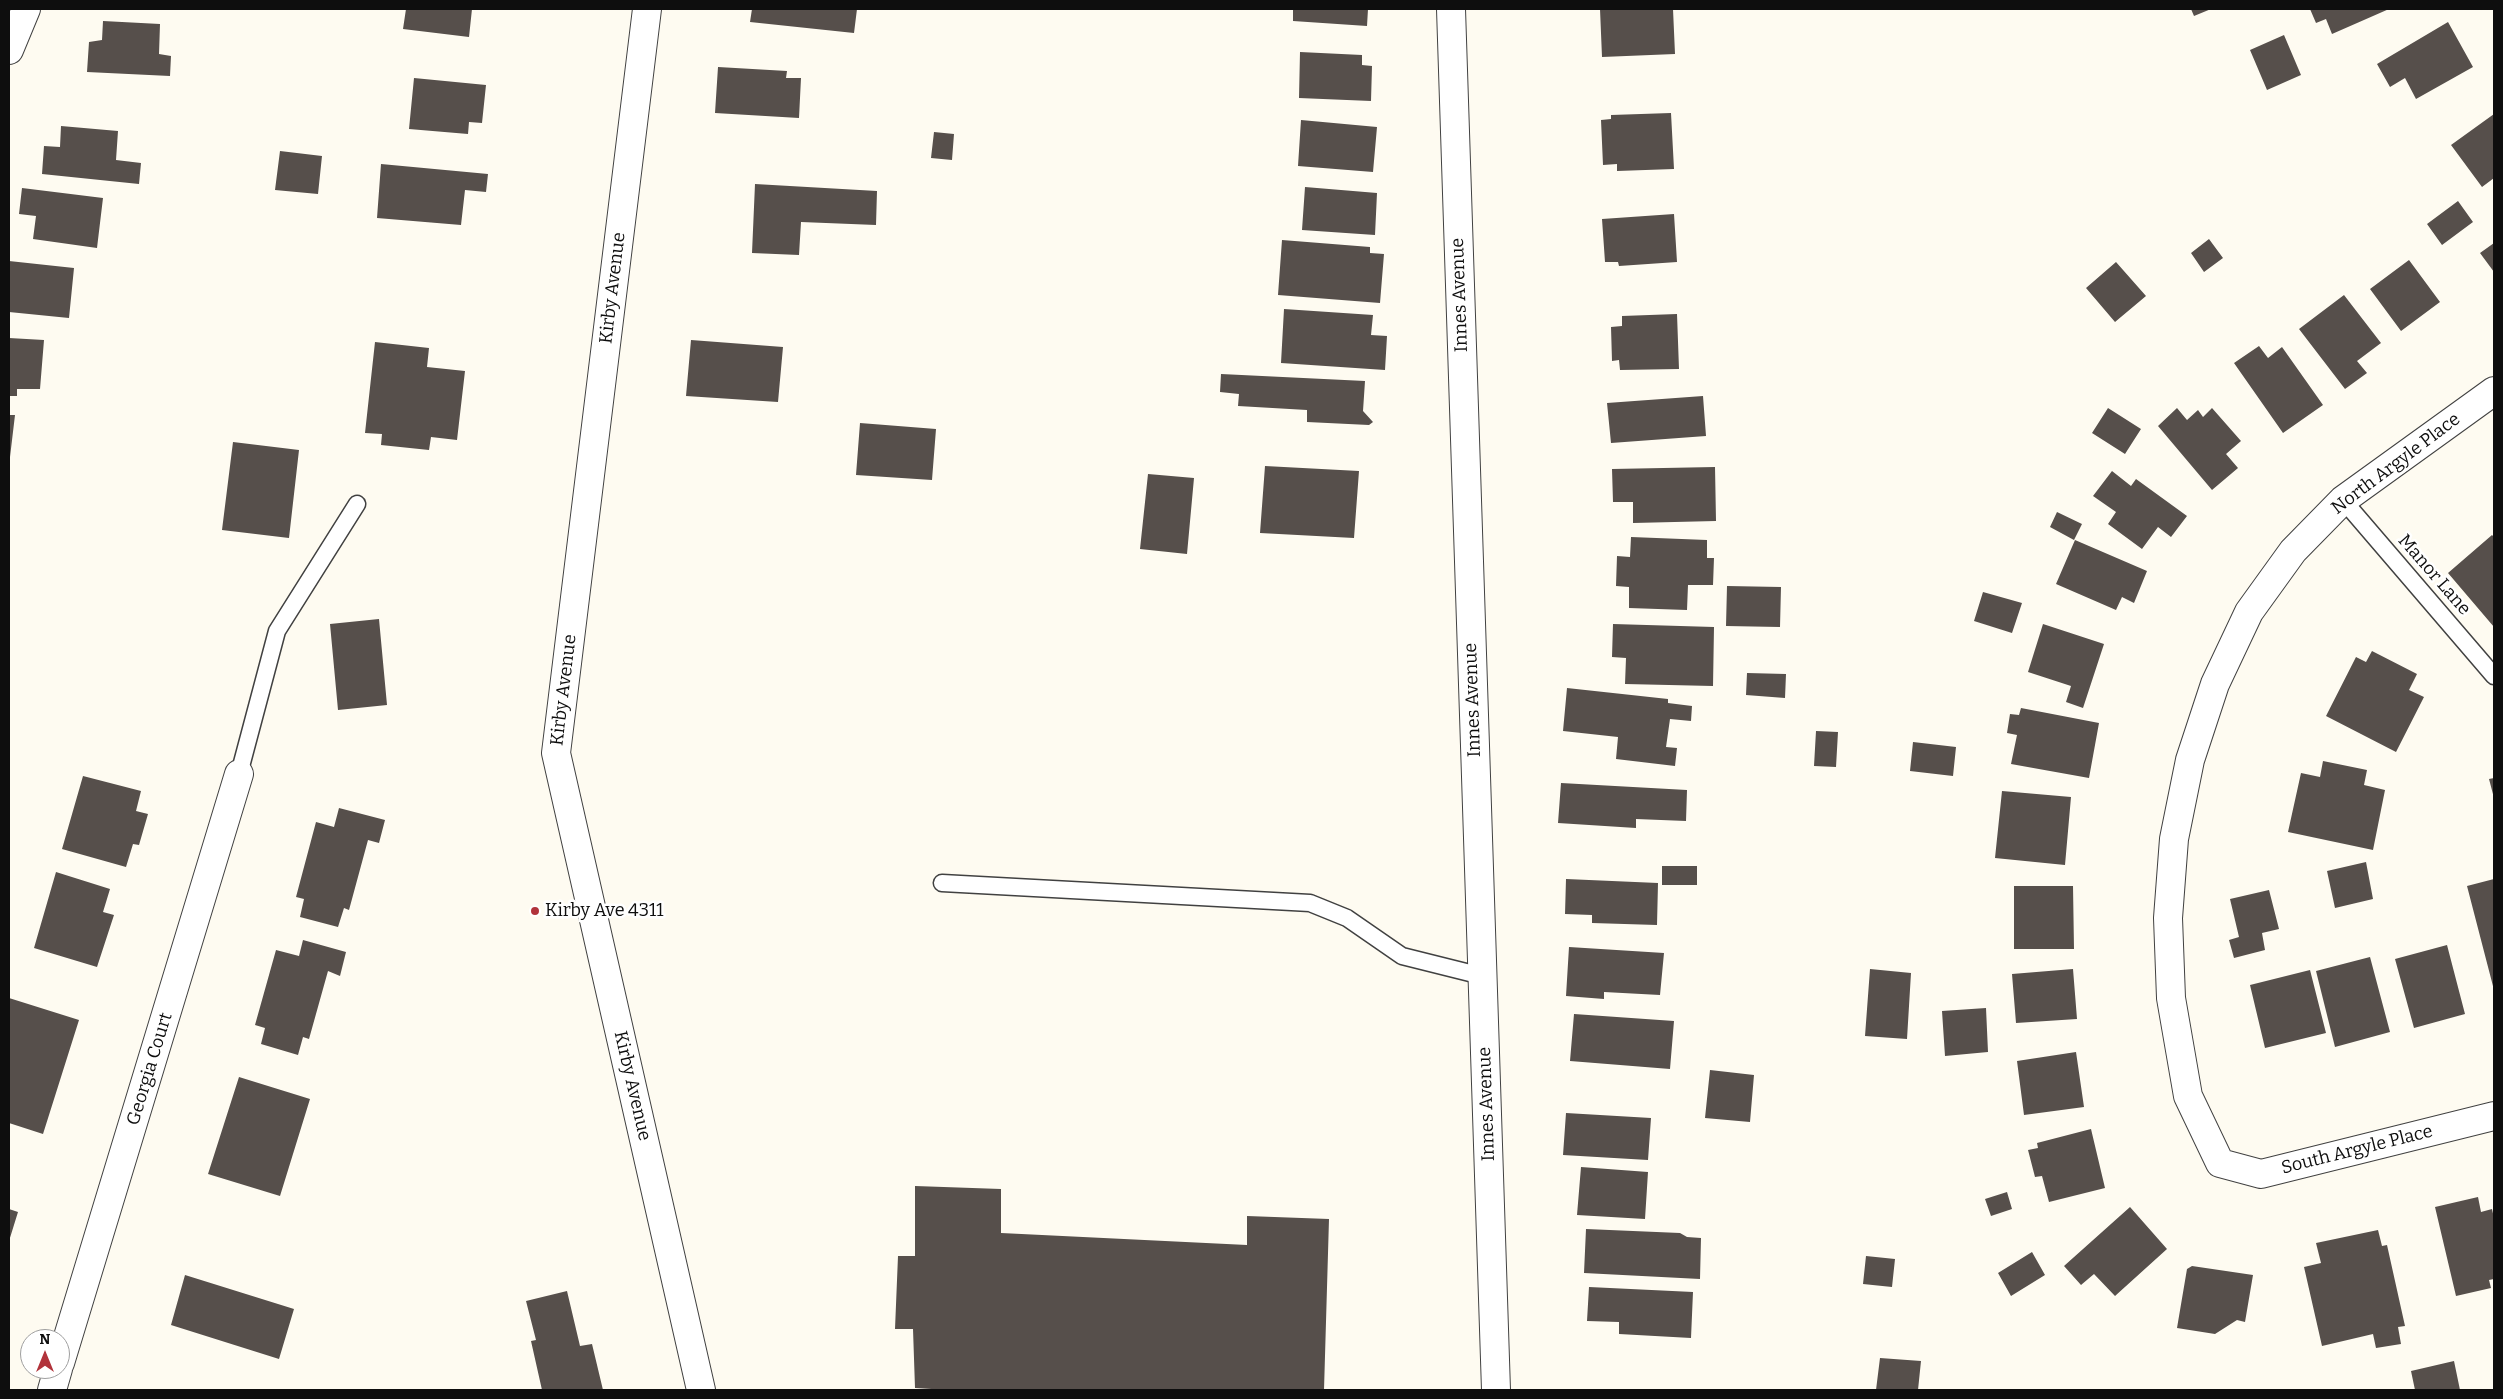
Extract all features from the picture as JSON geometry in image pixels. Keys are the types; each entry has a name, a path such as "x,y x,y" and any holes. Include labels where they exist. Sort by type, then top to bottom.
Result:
{"street":[{"path":"9,50 26,9"},
{"name":"Kirby Avenue","path":"647,9 556,753 701,1390"},
{"name":"Innes Avenue","path":"1451,9 1496,1390"},
{"name":"North Argyle Place","path":"2220,1163 2188,1096 2172,998 2168,918 2174,839 2190,760 2215,684 2249,612 2293,551 2342,500 2494,391"},
{"name":"Georgia Court","path":"70,1330 239,774"},
{"name":"South Argyle Place","path":"2220,1163 2261,1174 2494,1116"}],"lane":[{"name":"Manor Lane","path":"2342,500 2494,676"},
{"path":"239,774 277,631 357,504"},
{"path":"942,883 1310,903 1347,918 1402,956 1482,976"}],"building":[{"path":"406,9 472,9 469,37 403,29"},
{"path":"752,9 857,9 854,33 750,22"},
{"path":"1293,9 1368,9 1367,26 1293,21"},
{"path":"1600,9 1673,9 1675,54 1602,57"},
{"path":"2191,9 2211,9 2194,16"},
{"path":"2310,9 2389,9 2332,34 2326,19 2316,23"},
{"path":"103,21 160,24 159,54 171,56 170,76 87,72 89,42 102,40"},
{"path":"2448,22 2473,67 2416,99 2405,78 2390,87 2377,64"},
{"path":"2284,35 2301,75 2267,90 2250,50"},
{"path":"1300,52 1362,55 1362,65 1372,66 1371,101 1299,98"},
{"path":"718,67 787,71 786,78 801,78 799,118 715,113"},
{"path":"414,78 486,85 482,123 469,122 468,134 409,129"},
{"path":"1671,113 1674,169 1617,171 1617,164 1603,165 1601,120 1611,119 1611,115"},
{"path":"2494,114 2494,178 2482,187 2451,145"},
{"path":"1301,120 1377,127 1373,172 1298,166"},
{"path":"61,126 118,131 116,160 141,163 139,184 42,174 44,146 60,147"},
{"path":"934,132 954,134 952,160 931,158"},
{"path":"280,151 322,156 318,194 275,190"},
{"path":"381,164 488,174 486,192 465,190 461,225 377,218"},
{"path":"755,184 877,191 876,225 801,222 799,255 752,253"},
{"path":"1305,187 1377,193 1375,235 1302,230"},
{"path":"22,188 103,198 97,248 33,239 36,216 19,214"},
{"path":"2458,201 2473,222 2442,245 2427,224"},
{"path":"1674,214 1677,262 1619,266 1618,262 1605,262 1602,219"},
{"path":"2209,239 2223,258 2204,272 2191,253"},
{"path":"1282,240 1370,247 1370,253 1384,254 1380,303 1278,295"},
{"path":"2494,243 2494,272 2480,253"},
{"path":"2409,260 2440,302 2401,331 2370,289"},
{"path":"9,261 74,268 69,318 9,312"},
{"path":"2116,262 2146,296 2115,322 2086,288"},
{"path":"2344,295 2381,343 2357,361 2367,373 2345,389 2299,329"},
{"path":"1284,309 1373,315 1371,335 1387,336 1385,370 1281,363"},
{"path":"1677,314 1679,369 1620,370 1619,360 1612,361 1611,327 1622,326 1622,316"},
{"path":"9,338 44,340 40,389 17,389 17,396 9,396"},
{"path":"691,340 783,347 778,402 686,396"},
{"path":"375,342 429,348 427,367 465,371 457,440 431,437 429,450 381,445 382,434 365,433"},
{"path":"2259,346 2268,358 2282,347 2323,405 2283,433 2234,363"},
{"path":"1221,374 1365,381 1363,411 1373,422 1369,425 1307,422 1307,410 1238,406 1239,394 1220,392"},
{"path":"1703,396 1706,436 1611,443 1607,403"},
{"path":"2108,408 2141,429 2125,454 2092,433"},
{"path":"2177,408 2187,420 2198,410 2203,417 2212,408 2241,441 2226,454 2238,468 2212,490 2158,426"},
{"path":"9,415 15,415 10,457 9,457"},
{"path":"860,423 936,429 932,480 856,475"},
{"path":"233,442 299,450 289,538 222,530"},
{"path":"1265,466 1359,471 1354,538 1260,533"},
{"path":"1715,467 1716,521 1633,523 1633,502 1613,502 1612,469"},
{"path":"2112,471 2131,486 2136,479 2187,516 2171,537 2158,527 2142,549 2108,524 2116,512 2093,496"},
{"path":"1148,474 1194,478 1187,554 1140,549"},
{"path":"2057,512 2082,524 2074,540 2050,527"},
{"path":"2492,535 2494,537 2494,627 2448,573"},
{"path":"1631,537 1707,540 1707,558 1714,558 1713,585 1688,585 1687,610 1629,608 1629,587 1616,586 1617,556 1630,557"},
{"path":"2075,540 2147,571 2134,603 2122,597 2116,610 2056,584"},
{"path":"1727,586 1781,587 1780,627 1726,626"},
{"path":"1983,592 2022,603 2012,633 1974,621"},
{"path":"379,619 387,705 338,710 330,624"},
{"path":"1613,624 1714,627 1713,686 1625,684 1626,658 1612,657"},
{"path":"2043,624 2104,644 2083,708 2066,702 2071,686 2028,672"},
{"path":"2372,651 2417,674 2409,690 2424,697 2396,752 2326,716 2356,657 2366,662"},
{"path":"1747,673 1786,674 1785,698 1746,695"},
{"path":"1567,688 1668,699 1668,703 1692,706 1691,721 1670,719 1666,747 1677,748 1675,766 1616,759 1618,737 1563,731"},
{"path":"2021,708 2099,723 2089,778 2011,764 2017,735 2007,733 2010,714 2019,715"},
{"path":"1816,731 1838,732 1836,767 1814,766"},
{"path":"1913,742 1956,747 1953,776 1910,771"},
{"path":"2323,761 2367,770 2364,785 2385,790 2373,850 2288,832 2301,773 2320,777"},
{"path":"83,776 141,791 136,811 148,814 139,845 133,844 126,867 62,849"},
{"path":"2494,778 2494,798 2489,779"},
{"path":"1561,783 1687,790 1686,821 1636,819 1636,828 1558,823"},
{"path":"2002,791 2071,797 2065,865 1995,858"},
{"path":"339,808 385,820 379,843 368,840 349,910 344,908 338,927 300,917 304,899 296,897 316,822 334,827"},
{"path":"2366,862 2373,899 2335,908 2327,871"},
{"path":"1662,866 1697,866 1697,885 1662,885"},
{"path":"56,872 110,889 103,912 114,915 97,967 34,948"},
{"path":"1566,879 1658,883 1657,925 1592,923 1592,915 1565,914"},
{"path":"2494,879 2494,990 2467,886"},
{"path":"2014,886 2073,886 2074,949 2014,949"},
{"path":"2269,890 2279,929 2262,933 2265,950 2234,958 2229,940 2239,937 2230,899"},
{"path":"303,940 346,952 340,976 328,971 309,1039 303,1037 298,1055 261,1044 265,1028 255,1025 276,950 299,956"},
{"path":"2447,945 2465,1014 2414,1028 2395,959"},
{"path":"1569,947 1664,953 1660,995 1604,992 1604,999 1566,996"},
{"path":"2370,957 2390,1032 2335,1047 2316,971"},
{"path":"1870,969 1911,973 1907,1039 1865,1036"},
{"path":"2073,969 2077,1019 2016,1023 2012,974"},
{"path":"2310,970 2326,1033 2265,1048 2250,985"},
{"path":"9,998 79,1020 43,1134 9,1123"},
{"path":"1986,1008 1988,1052 1945,1056 1942,1011"},
{"path":"1574,1014 1674,1021 1670,1069 1570,1061"},
{"path":"2076,1052 2084,1107 2024,1115 2017,1061"},
{"path":"1710,1070 1754,1075 1750,1122 1705,1118"},
{"path":"239,1077 310,1099 280,1196 208,1174"},
{"path":"1566,1113 1651,1118 1648,1160 1563,1155"},
{"path":"2091,1129 2105,1188 2049,1202 2042,1176 2035,1177 2028,1150 2038,1148 2037,1143"},
{"path":"1581,1167 1648,1172 1645,1219 1577,1215"},
{"path":"915,1186 1001,1189 1001,1233 1247,1245 1247,1216 1329,1219 1324,1390 948,1390 915,1388 913,1329 895,1329 898,1256 915,1256"},
{"path":"2007,1192 2012,1209 1991,1216 1985,1199"},
{"path":"2478,1197 2481,1212 2492,1209 2494,1218 2494,1279 2489,1280 2491,1288 2456,1296 2435,1207"},
{"path":"2130,1207 2167,1249 2115,1296 2094,1274 2081,1285 2064,1266"},
{"path":"9,1209 18,1212 9,1241"},
{"path":"1586,1229 1680,1233 1687,1237 1701,1238 1700,1279 1584,1273"},
{"path":"2378,1230 2382,1246 2387,1245 2405,1326 2398,1327 2401,1344 2376,1348 2373,1334 2322,1346 2304,1267 2321,1263 2316,1243"},
{"path":"2032,1252 2045,1275 2011,1296 1998,1273"},
{"path":"1866,1256 1895,1259 1892,1287 1863,1284"},
{"path":"2192,1266 2253,1275 2245,1322 2237,1320 2215,1334 2177,1328 2187,1269"},
{"path":"185,1275 294,1309 279,1359 171,1325"},
{"path":"1589,1287 1693,1292 1691,1338 1619,1334 1619,1322 1587,1321"},
{"path":"567,1291 580,1346 592,1344 603,1390 542,1390 531,1341 536,1340 526,1301"},
{"path":"1880,1358 1921,1361 1918,1390 1876,1390"},
{"path":"2454,1361 2460,1390 2415,1390 2411,1371"}],"place":[{"name":"Kirby Ave 4311","path":"535,911"}]}
